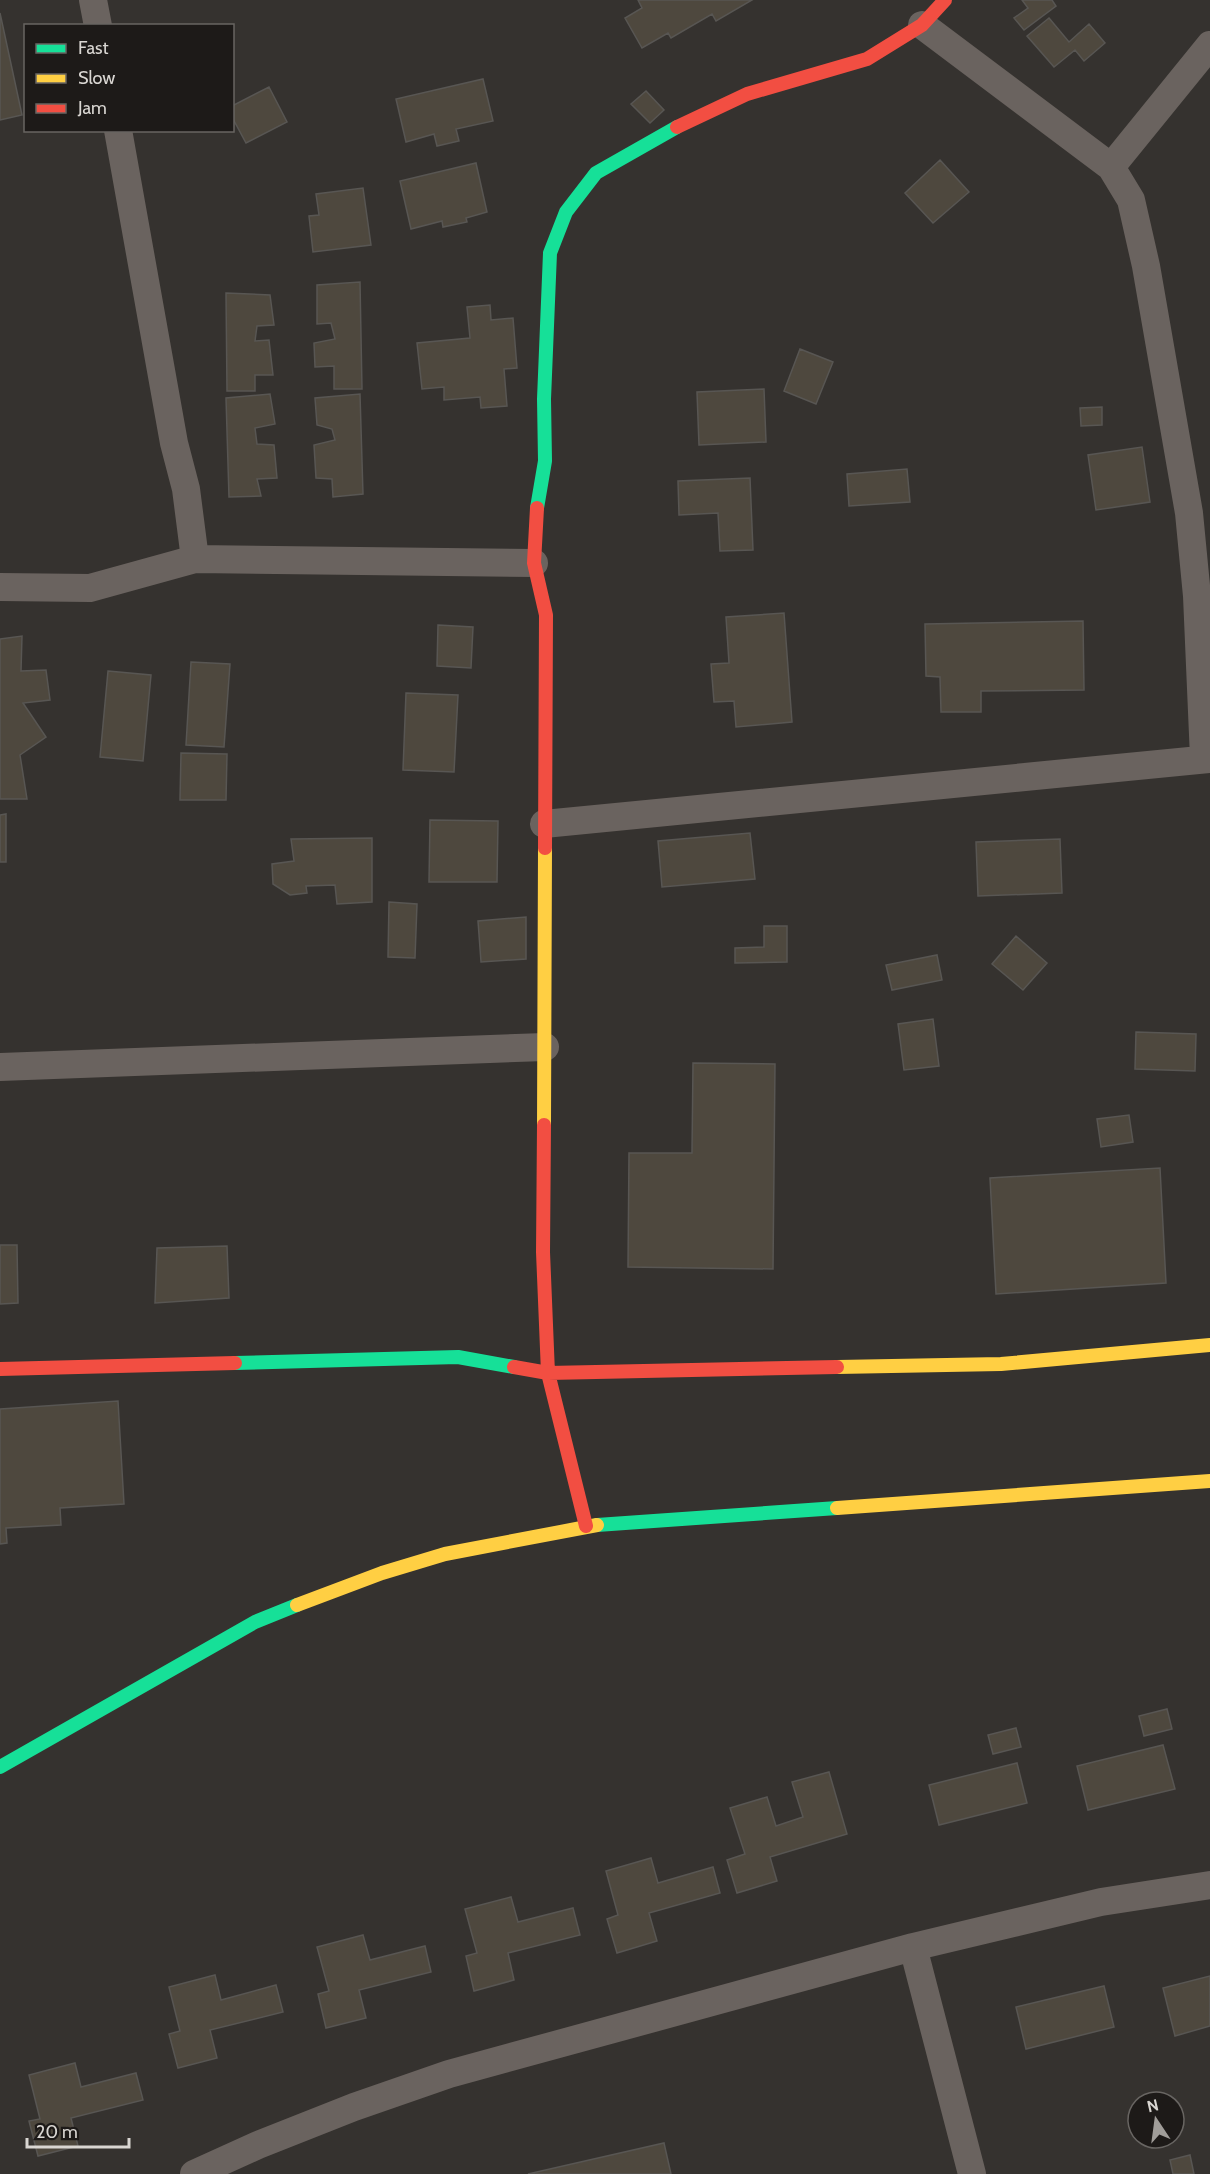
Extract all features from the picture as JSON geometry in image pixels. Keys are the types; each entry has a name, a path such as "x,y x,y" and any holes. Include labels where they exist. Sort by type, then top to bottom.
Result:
{"street":[{"path":"93,0 98,24"},
{"path":"586,1526 548,1373 543,1252 546,615 534,563 536,514 545,461 544,399 550,252 566,212 596,173 680,125 747,94 867,59 922,25 945,0"},
{"path":"544,824 1207,759 1197,596 1189,513 1146,266 1131,200 1111,167 922,25"},
{"path":"1111,167 1210,45"},
{"path":"118,132 174,443 186,489 195,559"},
{"path":"0,587 90,588 195,559 534,563"},
{"path":"0,1067 545,1047"},
{"path":"0,1369 458,1358 548,1373 1001,1364 1210,1345"},
{"path":"0,1767 255,1622 382,1573 445,1554 586,1526 1210,1481"},
{"path":"194,2174 258,2145 354,2107 449,2074 913,1947 1101,1902 1210,1885"},
{"path":"913,1947 972,2174"}],"building":[{"path":"638,0 752,0 716,21 712,14 671,38 668,33 642,48 625,18 642,8"},
{"path":"1022,0 1052,0 1056,6 1024,30 1014,18 1028,8"},
{"path":"0,13 22,115 0,120"},
{"path":"1049,18 1069,42 1089,24 1105,43 1084,61 1075,50 1054,67 1027,36"},
{"path":"483,79 493,121 456,129 459,141 437,146 434,134 406,142 396,99"},
{"path":"269,87 287,122 246,143 234,121 234,105"},
{"path":"646,91 664,110 650,123 631,104"},
{"path":"940,160 969,192 933,223 905,193"},
{"path":"476,163 487,212 466,218 467,222 443,227 442,221 411,229 400,181"},
{"path":"363,188 371,245 313,252 309,216 319,215 316,194"},
{"path":"360,282 362,389 334,389 334,366 315,367 314,343 335,339 331,323 317,324 317,285"},
{"path":"226,293 270,295 274,325 257,326 255,341 269,340 273,375 255,375 255,391 227,391"},
{"path":"490,305 491,320 513,318 517,368 504,369 507,406 481,408 480,397 444,400 444,387 422,389 417,343 470,338 467,307"},
{"path":"800,349 833,362 816,404 784,391"},
{"path":"764,389 766,442 699,445 697,392"},
{"path":"270,394 275,424 255,428 257,444 274,445 277,478 257,479 261,496 229,497 226,398"},
{"path":"360,394 363,494 333,497 332,479 316,478 314,445 335,440 332,429 317,425 315,398"},
{"path":"1102,407 1102,425 1081,426 1080,408"},
{"path":"1142,447 1150,502 1096,510 1088,455"},
{"path":"907,469 910,502 849,506 847,474"},
{"path":"750,478 753,550 720,551 718,513 679,515 678,481"},
{"path":"784,613 792,722 736,727 734,701 714,702 711,664 729,663 726,617"},
{"path":"1083,621 1084,690 981,691 981,712 941,712 940,677 926,676 925,624"},
{"path":"438,625 473,627 471,668 437,666"},
{"path":"22,636 21,671 46,670 50,700 23,703 46,737 20,755 27,799 0,799 0,639"},
{"path":"191,662 230,664 224,747 186,745"},
{"path":"108,671 151,675 143,761 100,757"},
{"path":"406,693 458,695 454,772 403,770"},
{"path":"181,753 227,754 226,800 180,800"},
{"path":"6,814 6,862 0,862 0,815"},
{"path":"430,820 498,821 497,882 429,882"},
{"path":"750,833 755,879 662,887 658,841"},
{"path":"372,838 372,902 337,904 335,885 306,886 307,893 290,895 273,884 272,864 294,861 291,839"},
{"path":"1060,839 1062,893 978,896 976,842"},
{"path":"389,902 417,904 415,958 388,957"},
{"path":"526,917 526,959 481,962 478,921"},
{"path":"764,926 787,926 787,962 735,963 735,948 764,947"},
{"path":"1016,936 1047,963 1023,990 992,964"},
{"path":"937,955 942,980 892,990 886,965"},
{"path":"933,1019 939,1066 904,1070 898,1024"},
{"path":"1136,1032 1196,1034 1195,1071 1135,1069"},
{"path":"693,1063 775,1064 773,1269 628,1267 629,1153 692,1153"},
{"path":"1129,1115 1133,1142 1101,1147 1097,1119"},
{"path":"1160,1168 1166,1283 996,1294 990,1178"},
{"path":"0,1245 17,1245 18,1303 0,1304"},
{"path":"227,1246 229,1298 155,1303 157,1248"},
{"path":"118,1401 124,1504 60,1508 61,1525 6,1528 7,1543 0,1544 0,1409"},
{"path":"1167,1709 1172,1729 1144,1736 1139,1716"},
{"path":"1016,1728 1021,1747 993,1754 988,1735"},
{"path":"1163,1745 1175,1789 1088,1810 1077,1766"},
{"path":"1017,1763 1027,1803 939,1825 929,1785"},
{"path":"829,1772 847,1834 770,1857 777,1881 737,1893 727,1860 745,1854 730,1808 767,1797 776,1826 803,1817 792,1782"},
{"path":"651,1858 658,1883 713,1867 720,1893 649,1913 657,1941 617,1953 607,1919 618,1915 606,1871"},
{"path":"511,1897 518,1922 573,1908 580,1935 508,1953 514,1980 474,1991 466,1956 477,1953 465,1909"},
{"path":"363,1935 370,1960 425,1946 431,1972 359,1990 366,2018 326,2028 318,1994 329,1991 317,1947"},
{"path":"215,1975 221,2000 276,1985 283,2012 210,2030 217,2058 178,2068 169,2034 180,2031 169,1987"},
{"path":"1210,1976 1210,2026 1175,2036 1163,1988"},
{"path":"1104,1986 1114,2027 1026,2049 1016,2007"},
{"path":"75,2063 81,2087 136,2073 143,2100 71,2118 78,2146 38,2156 29,2121 40,2119 29,2075"},
{"path":"664,2143 671,2174 528,2174"},
{"path":"1190,2155 1194,2174 1173,2174 1170,2160"}],"traffic: fast":[{"path":"537,508 545,461 544,399 550,253 566,212 596,173 677,127"},
{"path":"235,1363 458,1357 514,1367"},
{"path":"597,1525 837,1508"},
{"path":"0,1767 255,1622 297,1605"}],"traffic: slow":[{"path":"544,1125 545,848"},
{"path":"837,1367 1001,1364 1210,1345"},
{"path":"837,1508 1210,1481"},
{"path":"297,1605 382,1573 445,1554 597,1525"}],"traffic: jam":[{"path":"677,127 747,94 867,59 922,25 945,0"},
{"path":"537,508 534,563 546,615 545,848"},
{"path":"544,1125 543,1252 548,1373 586,1526"},
{"path":"0,1369 235,1363"},
{"path":"514,1367 548,1373 837,1367"}]}
